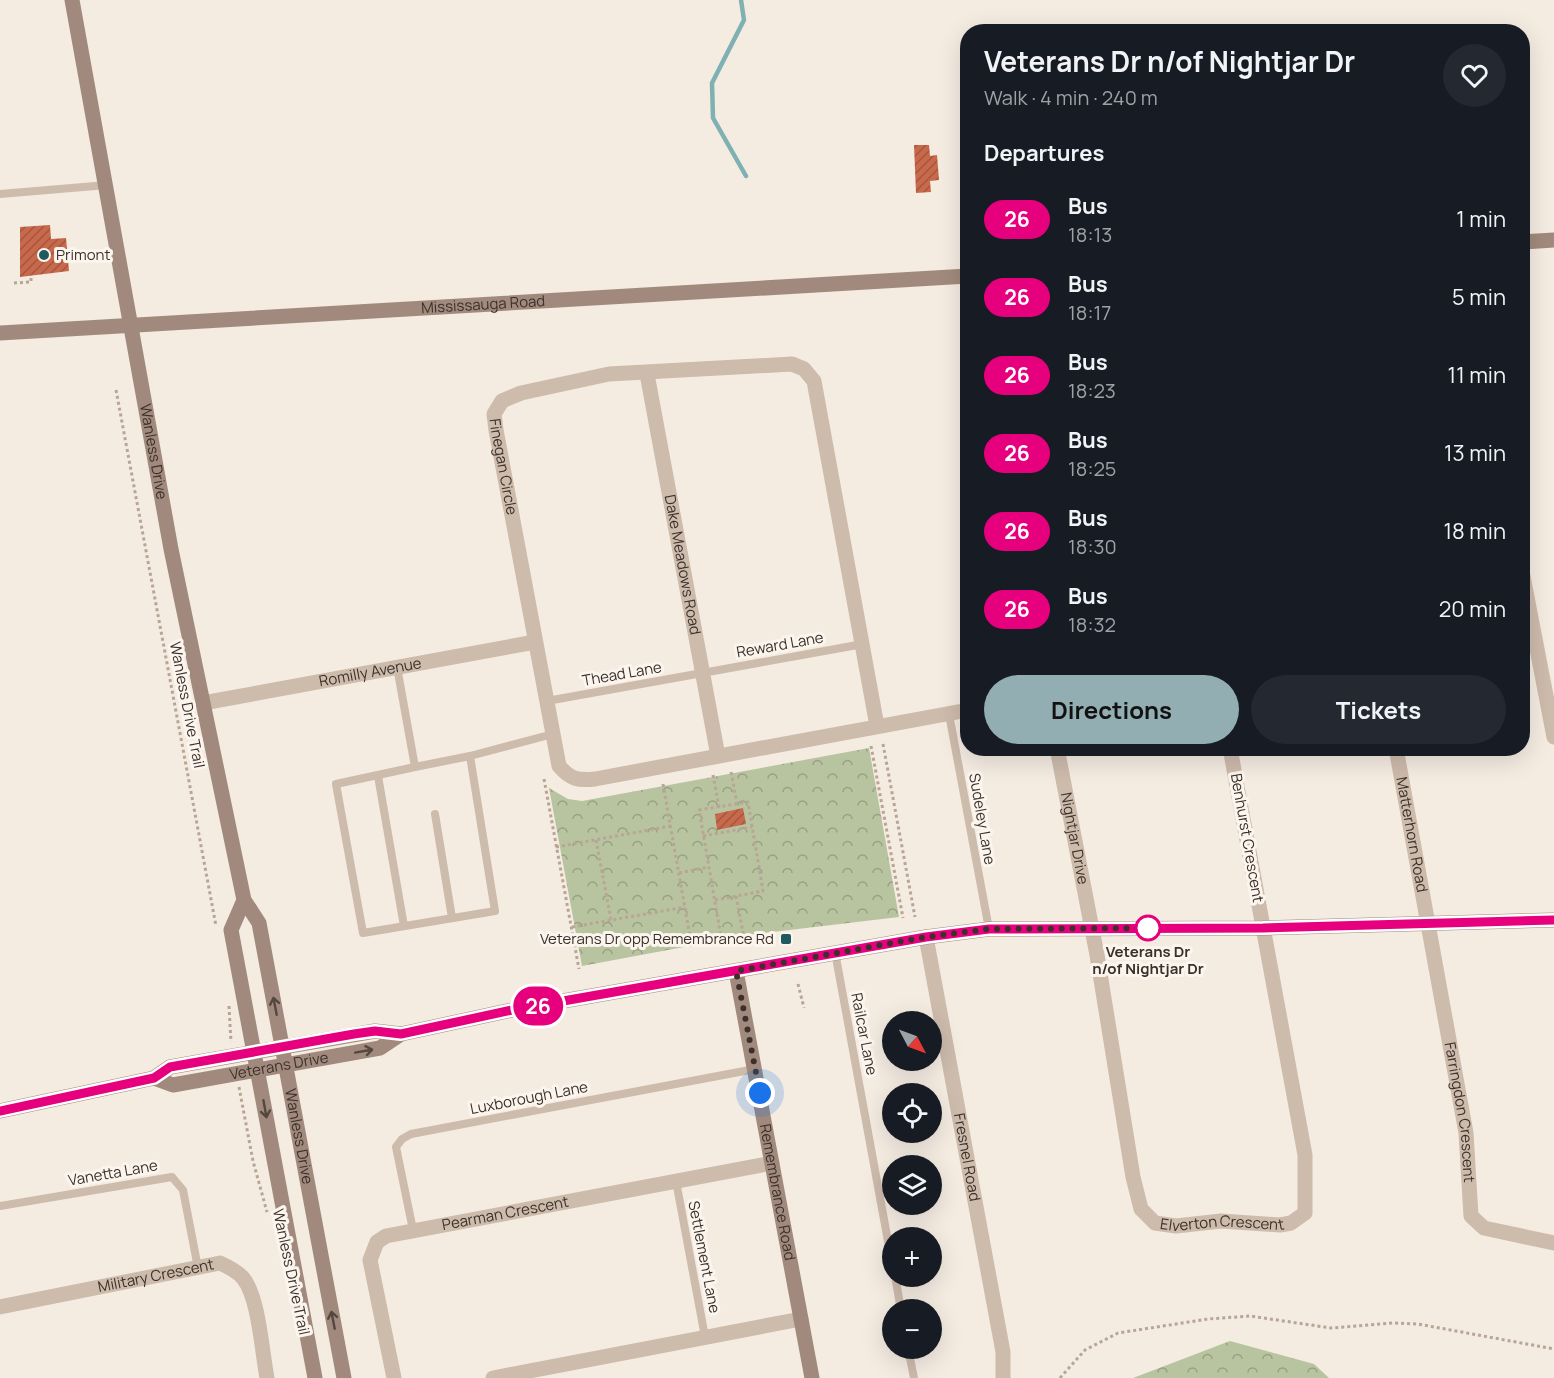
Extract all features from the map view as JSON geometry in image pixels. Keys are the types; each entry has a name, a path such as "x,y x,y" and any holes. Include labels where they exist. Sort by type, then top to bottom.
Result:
{"street":[{"name":"Wanless Drive","path":"72,0 171,549 244,900 259,923 344,1378"},
{"path":"1530,242 1554,240"},
{"name":"Mississauga Road","path":"0,333 960,276"},
{"name":"Finegan Circle","path":"877,726 814,381 804,369 792,364 647,374 609,374 521,393 502,401 494,414 559,766 568,777 580,781 960,712"},
{"name":"Dake Meadows Road","path":"647,374 718,756"},
{"path":"1530,612 1554,737"},
{"name":"Romilly Avenue","path":"203,703 535,642"},
{"name":"Nightjar Drive","path":"1059,756 1091,928"},
{"name":"Benhurst Crescent","path":"1231,756 1263,928"},
{"name":"Matterhorn Road","path":"1397,756 1428,922"},
{"name":"Wanless Drive","path":"244,900 231,930 315,1378"},
{"name":"Veterans Drive","path":"0,1111 154,1078 170,1067 282,1046 375,1031 401,1034 512,1010 835,952 989,929 1263,928 1554,920"},
{"name":"Farringdon Crescent","path":"1428,922 1466,1133 1471,1216 1484,1228 1554,1243"},
{"name":"Elverton Crescent","path":"1091,928 1133,1177 1141,1209 1155,1223 1176,1226 1221,1221 1280,1225 1291,1223 1305,1213 1305,1155 1263,928"},
{"name":"Fresnel Road","path":"926,937 1003,1352 1003,1378"},
{"name":"Remembrance Road","path":"736,971 812,1378"},
{"name":"Veterans Drive","path":"154,1078 173,1085 380,1048 401,1034"},
{"name":"Pearman Crescent","path":"394,1378 370,1260 377,1242 387,1236 772,1163"},
{"name":"Military Crescent","path":"0,1307 220,1263 233,1269 244,1280 251,1292 267,1378"},
{"path":"492,1378 801,1319"}],"lane":[{"path":"0,194 107,185"},
{"name":"Reward Lane","path":"702,673 863,644"},
{"path":"397,667 415,768"},
{"name":"Thead Lane","path":"547,701 702,673"},
{"name":"Sudeley Lane","path":"949,714 989,929"},
{"path":"470,756 495,911 363,933 336,784 470,756 553,734"},
{"path":"378,776 404,926"},
{"path":"435,814 452,918"},
{"name":"Railcar Lane","path":"835,952 885,1227"},
{"name":"Luxborough Lane","path":"413,1230 396,1147 402,1139 411,1134 756,1069"},
{"name":"Vanetta Lane","path":"0,1206 172,1177 183,1190 198,1268"},
{"name":"Settlement Lane","path":"676,1181 705,1337"},
{"path":"910,1359 914,1378"}],"path":[{"path":"14,283 31,282 31,276"},
{"name":"Wanless Drive Trail","path":"116,390 216,927"},
{"path":"883,744 915,917"},
{"path":"872,746 903,918"},
{"path":"731,772 737,803"},
{"path":"713,775 719,807"},
{"path":"544,779 579,969"},
{"path":"663,784 692,948"},
{"path":"715,900 763,891 748,802 699,810 722,942"},
{"path":"556,846 671,826"},
{"path":"704,836 752,827"},
{"path":"596,840 611,920"},
{"path":"679,873 709,867"},
{"path":"736,896 744,938"},
{"path":"571,927 685,908"},
{"path":"798,984 804,1008"},
{"path":"229,997 229,1025"},
{"name":"Wanless Drive Trail","path":"242,1101 253,1161 268,1215"},
{"path":"1060,1378 1085,1350 1118,1333 1208,1319 1250,1316 1331,1328 1382,1323 1418,1324 1554,1349"}],"green space":[{"path":"869,748 899,917 748,935 582,966 549,788 568,799 582,801"},
{"path":"1230,1341 1314,1364 1329,1378 1133,1378"}],"building":[{"path":"914,145 929,145 930,156 937,155 939,180 930,181 931,192 916,193"},
{"name":"Primont","path":"50,225 51,239 66,238 69,271 20,277 20,227"},
{"path":"743,808 746,824 717,830 715,814"}],"waterway":[{"path":"741,0 744,20 712,83 713,118 746,176"}],"bus line":[{"name":"26","path":"0,1111 154,1078 170,1067 312,1040 375,1031 401,1034 512,1010 835,952 989,929 1263,928 1554,920"}],"place":[{"name":"Primont","path":"44,255"},
{"name":"Veterans Dr n/of Nightjar Dr","path":"1148,928"},
{"name":"Veterans Dr opp Remembrance Rd","path":"786,939"}],"route":[{"path":"760,1093 736,971 835,952 989,929 1156,928 1148,928"}]}
